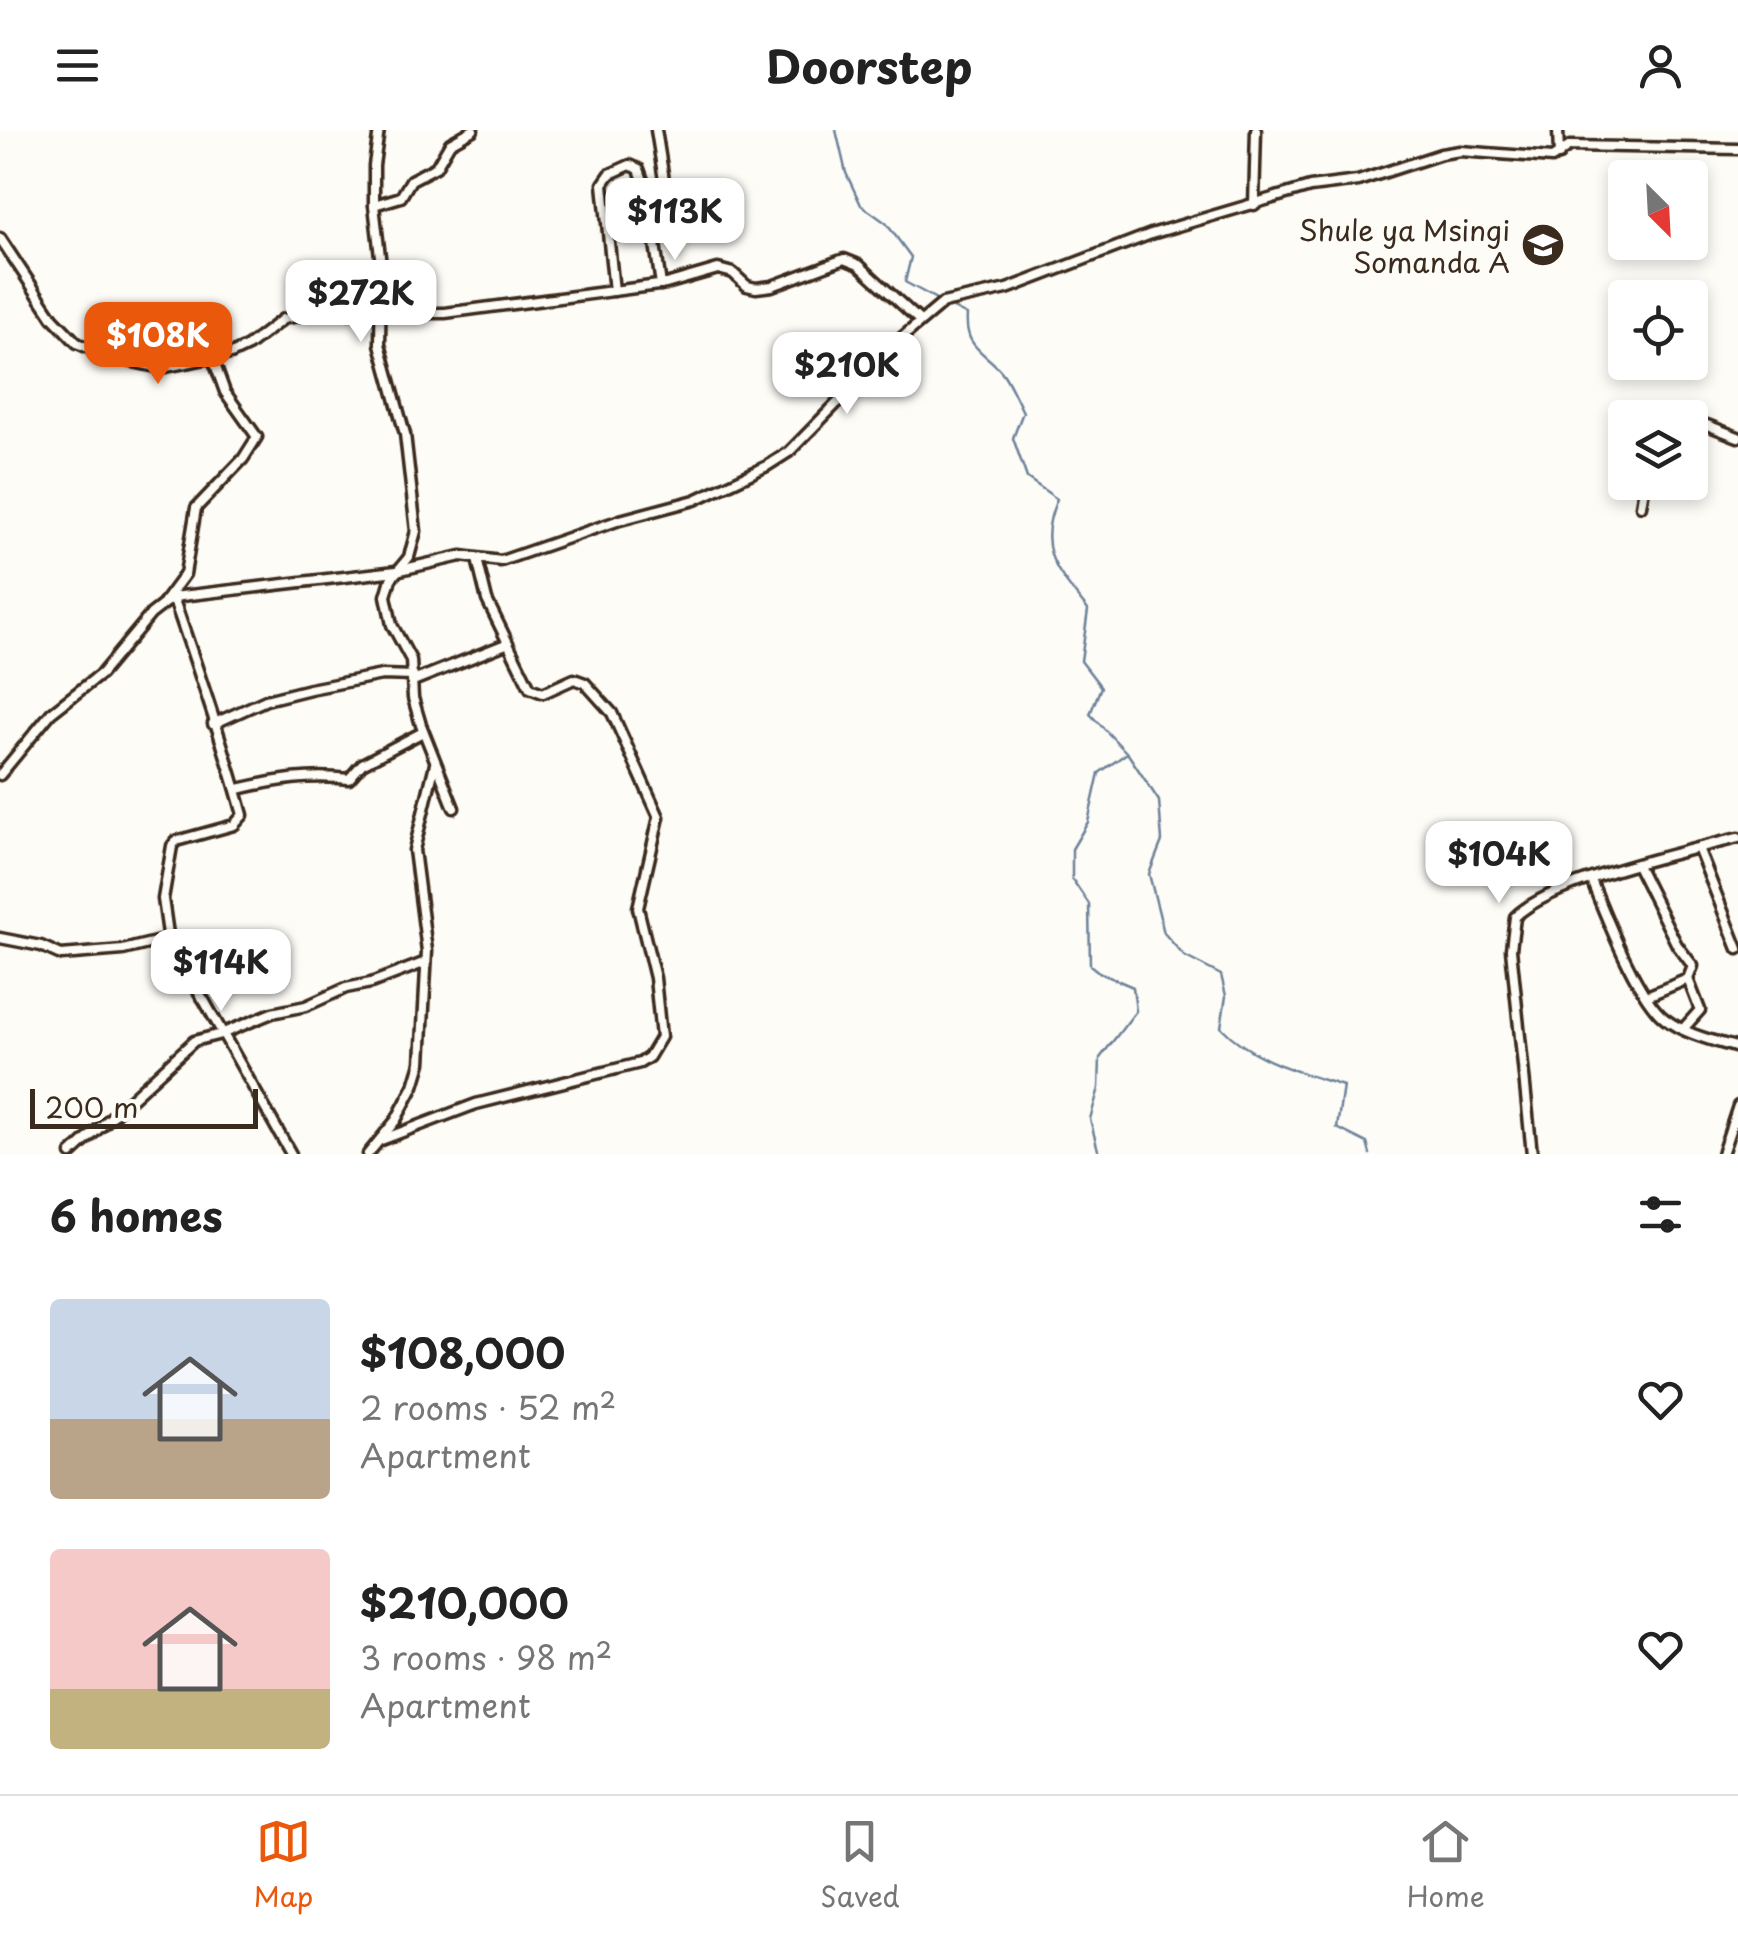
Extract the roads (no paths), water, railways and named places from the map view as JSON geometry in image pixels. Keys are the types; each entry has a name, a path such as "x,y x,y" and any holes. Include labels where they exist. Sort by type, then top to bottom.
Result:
{"street":[{"path":"379,130 374,205 382,265 382,359 405,434 416,531 409,556 387,588 388,608 396,634 408,652 423,732 454,808"},
{"path":"374,205 400,197 412,180 436,166 450,143 473,130"},
{"path":"648,194 664,180 656,130"},
{"path":"1254,205 1256,130"},
{"path":"1558,130 1558,155"},
{"path":"162,604 173,597 396,572 461,556 493,562 620,520 696,500 766,466 800,441 842,395 943,303 1007,288 1150,234 1310,187 1358,181 1453,152 1544,158 1558,155 1570,146 1738,149"},
{"path":"614,291 603,182 610,174 634,166 648,194 661,285"},
{"path":"0,238 53,318 76,343 88,350 161,368 213,359 248,346 288,317 315,313 446,313 661,285 718,269 756,288 772,286 844,259 859,265 920,321"},
{"path":"0,775 51,713 111,665 185,574 196,508 244,459 257,437 225,392 213,359"},
{"path":"1708,425 1738,437"},
{"path":"1641,506 1642,500"},
{"path":"381,1140 476,1104 640,1063 649,1057 661,1037 655,978 638,908 658,825 656,807 612,713 584,683 574,679 549,692 535,692 506,644 487,600 477,559"},
{"path":"173,597 213,724 238,788 243,815 238,823 175,842 169,852 163,899 168,939 291,1154"},
{"path":"213,724 266,700 382,675 413,678 506,644"},
{"path":"238,788 321,775 348,779 362,764 423,732"},
{"path":"368,1154 400,1111 418,1074 427,991 414,850 436,764"},
{"path":"1532,1154 1516,1015 1514,917 1523,908 1591,880 1738,838"},
{"path":"1698,848 1738,949"},
{"path":"1638,865 1677,945 1691,960 1693,972 1688,979 1647,996"},
{"path":"1591,880 1624,955 1664,1019 1738,1048"},
{"path":"0,938 41,946 62,955 123,950 168,939"},
{"path":"71,1154 144,1090 186,1046 426,962"},
{"path":"1683,1029 1700,1010 1688,979"},
{"path":"1722,1154 1738,1106"}],"waterway":[{"path":"836,130 846,173 861,205 886,223 911,257 905,282 938,300"},
{"path":"945,304 967,315 973,344 1004,375 1023,412 1013,438 1027,478 1057,499 1048,532 1049,546 1059,571 1088,610 1081,661 1101,687 1090,714 1127,753 1099,773 1088,822 1072,849 1072,879 1089,904 1090,965 1133,987 1136,1011 1100,1058 1099,1088 1090,1119 1099,1154"},
{"path":"1128,754 1159,801 1162,841 1149,874 1164,933 1184,956 1221,975 1226,996 1221,1027 1234,1039 1278,1064 1343,1086 1337,1128 1367,1143 1370,1154"}],"place":[{"name":"Shule ya Msingi Somanda A","path":"1543,245"}]}
